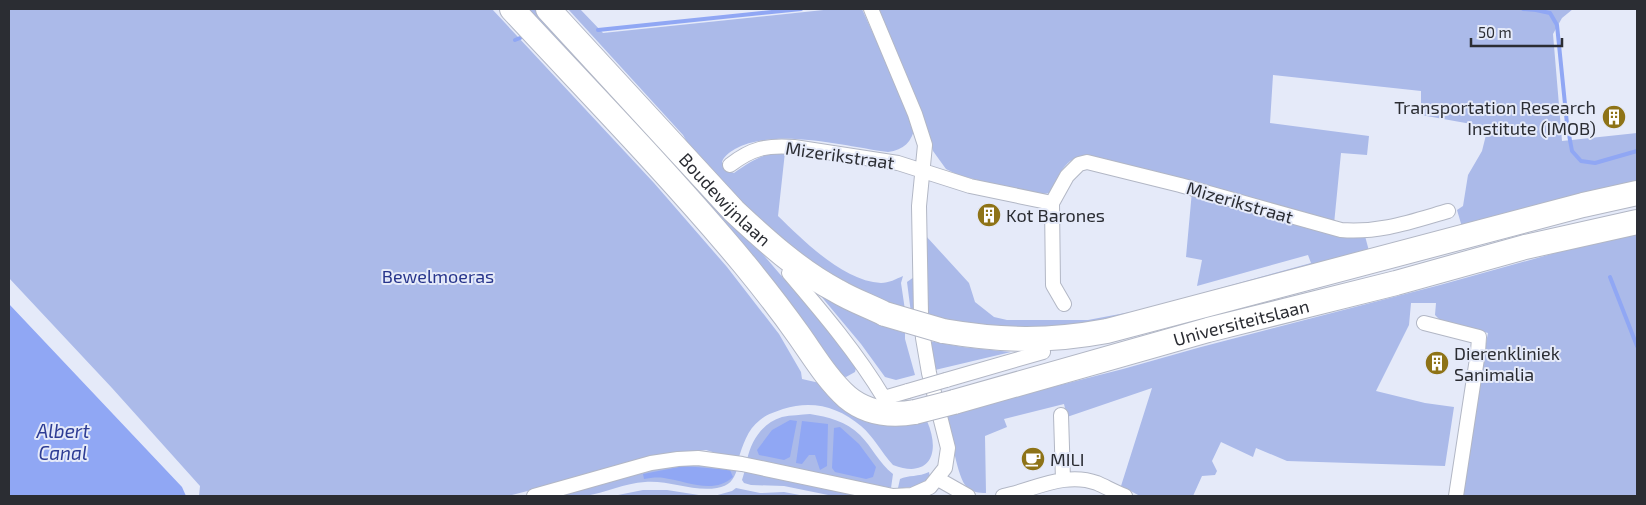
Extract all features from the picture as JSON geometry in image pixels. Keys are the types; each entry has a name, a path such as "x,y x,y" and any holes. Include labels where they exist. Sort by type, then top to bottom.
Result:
{"highway":[{"name":"Boudewijnlaan","path":"512,9 711,226 769,295 826,373 847,397"},
{"name":"Boudewijnlaan","path":"548,9 728,204 757,232 815,278 835,290 885,314 943,331"},
{"name":"Universiteitslaan","path":"943,331 989,338 1037,340 1075,337 1107,331 1583,205 1637,193"},
{"name":"Universiteitslaan","path":"847,397 872,411 888,414 912,402 954,402 1208,330 1396,283 1525,247 1637,222"}],"street":[{"path":"534,496 651,463 678,458 698,458 725,462 893,496 906,496 919,492 930,487 938,479 945,468 948,448 929,373 921,314 919,206 925,145 915,114 871,9"},
{"name":"Mizerikstraat","path":"730,165 754,150 779,146 880,160 923,170 970,186 1052,203"},
{"name":"Mizerikstraat","path":"1064,304 1053,285 1052,203 1067,176 1079,164 1087,162 1180,185 1341,230 1385,229 1448,211"},
{"path":"789,273 841,334 867,370 879,399 912,402 946,380 1043,352"},
{"path":"1424,323 1479,337 1456,496"},
{"path":"1061,415 1063,480"},
{"path":"938,479 968,496"},
{"path":"1003,496 1063,480 1078,479 1095,482 1125,496"}],"green space":[{"name":"Bewelmoeras","path":"9,9 492,9 654,183 727,267 779,334 801,372 802,379 824,384 927,421 933,443 929,460 924,466 916,469 893,465 870,435 852,419 825,407 805,405 783,409 760,420 749,433 738,460 706,450 676,453 508,496 199,496 200,486 9,278"},
{"path":"525,9 538,9 726,217 761,252 826,328 856,368 855,372 846,377 843,376 797,314"},
{"path":"568,9 580,9 603,33 833,9 862,9 915,126 909,141 903,147 888,152 810,140 770,139 735,149 725,156 722,162 734,173 758,158 785,152 778,216 812,248 839,268 853,275 867,281 881,283 890,282 903,276 901,283 905,310 830,276 792,249 726,188 690,147 683,135"},
{"path":"879,9 1573,9 1562,18 1553,34 1562,141 1637,133 1637,184 1462,227 1457,210 1463,206 1468,175 1482,151 1488,127 1421,115 1421,91 1273,75 1270,123 1369,136 1367,155 1341,153 1334,224 1365,236 1369,251 1072,331 1007,333 926,315 926,236 969,283 975,302 994,317 1007,320 1088,320 1141,310 1311,263 1308,255 1197,286 1202,260 1186,257 1192,191 1086,156 1067,163 1059,174 1050,193 1037,195 958,175 946,169 933,151 918,102"},
{"path":"1637,232 1637,496 1460,496 1474,405 1488,333 1440,320 1435,315 1436,303 1411,303 1409,325 1376,391 1425,403 1454,407 1445,466 1287,461 1256,448 1253,457 1221,442 1212,461 1217,471 1215,475 1202,476 1193,496 1140,496 1121,486 1152,388 1067,417 1064,404 1004,419 1007,427 985,436 986,493 969,489 963,482 960,474 947,414"},
{"path":"914,277 914,313 911,313 907,282"},
{"path":"820,295 862,317 905,333 915,375 896,380 885,377 861,344"},
{"path":"929,341 963,347 1011,352 935,370"},
{"path":"810,414 830,418 855,430 893,474 891,488 747,460 751,446 763,428 782,417"},
{"path":"684,464 737,469 730,482 725,486 717,488 708,489 645,482 585,496 558,496 665,467"},
{"path":"745,470 864,496 833,496 784,486 751,485 744,483 742,480"},
{"path":"929,472 930,477 922,483 911,487 898,488 900,479"},
{"path":"736,488 760,493 784,492 805,496 714,496"},
{"path":"643,490 667,490 705,496 613,496"}],"water":[{"name":"Albert Canal","path":"9,304 182,487 186,496 9,496"},
{"path":"790,420 797,421 790,457 784,460 759,455 757,450 772,430"},
{"path":"802,421 828,424 827,466 820,470 815,455 809,455 802,464 796,463"},
{"path":"840,427 859,444 876,467 873,477 866,479 835,472 832,468 834,428"},
{"path":"684,466 730,470 733,477 717,485 709,486 661,478 644,479 643,474"}],"waterway":[{"path":"598,30 801,9"},
{"path":"1523,9 1550,13 1557,25 1567,124 1572,151 1581,161 1595,163 1637,151"},
{"path":"515,40 520,38"},
{"path":"1610,277 1637,346"}],"place":[{"name":"Transportation Research Institute (IMOB)","path":"1614,117"},
{"name":"Kot Barones","path":"989,215"},
{"name":"Dierenkliniek Sanimalia","path":"1437,363"},
{"name":"MILI","path":"1033,459"}]}
